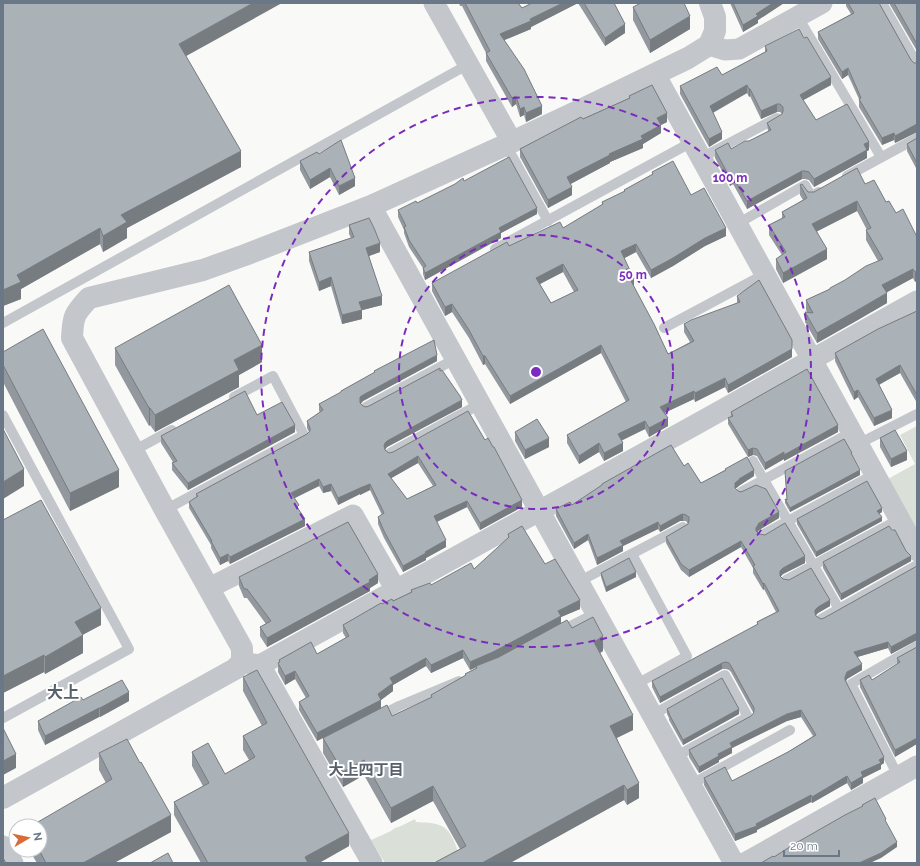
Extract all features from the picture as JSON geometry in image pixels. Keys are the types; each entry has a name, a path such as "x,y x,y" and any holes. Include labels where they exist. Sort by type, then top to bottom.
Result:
{"street":[{"path":"434,3 469,64 509,144"},
{"path":"372,863 313,751 251,664 165,510 72,338 73,320 78,310 89,298 203,270 371,206 509,144 688,58 709,45 715,31 715,17 710,3"},
{"path":"709,45 725,50 739,49 822,3"},
{"path":"655,74 917,550"},
{"path":"371,206 421,289 455,359 734,863"},
{"path":"3,798 235,669 251,664 396,590 917,301"},
{"path":"209,588 352,515 396,590"},
{"path":"745,863 917,766"},
{"path":"3,846 13,863"}],"lane":[{"path":"882,3 917,64"},
{"path":"798,17 881,157"},
{"path":"3,323 469,64"},
{"path":"486,254 548,221 696,150 777,118"},
{"path":"839,180 917,138"},
{"path":"509,144 548,221"},
{"path":"737,224 805,184 811,196 825,188"},
{"path":"664,328 765,274"},
{"path":"366,407 455,359"},
{"path":"165,510 304,436 273,376 226,401"},
{"path":"390,453 480,404"},
{"path":"3,414 129,649 3,718"},
{"path":"741,492 855,438 917,414"},
{"path":"133,451 179,426"},
{"path":"753,461 839,609"},
{"path":"762,535 875,474"},
{"path":"786,580 900,519"},
{"path":"578,582 683,528"},
{"path":"632,554 687,656 635,685"},
{"path":"821,619 917,565"},
{"path":"550,637 596,613"},
{"path":"898,776 851,684 917,646"},
{"path":"652,715 724,675 748,717 675,757"},
{"path":"372,720 399,706 468,677"},
{"path":"690,785 790,730"}],"shaded area":[{"path":"917,426 917,534 886,480 915,464 900,435"},
{"path":"415,819 416,822 436,824 447,830 460,856 437,863 436,861 432,863 385,863 371,840"}],"building":[{"path":"3,3 253,3 179,44 241,151 121,215 127,222 103,236 100,228 17,275 21,282 3,290"},
{"path":"465,3 518,3 522,8 532,3 563,3 530,19 531,21 500,34 524,69 542,106 526,113 524,107 520,109 516,96 512,98 486,53 490,51"},
{"path":"584,3 614,3 625,24 605,38"},
{"path":"641,3 684,3 690,16 650,40 633,7"},
{"path":"733,3 773,3 756,14 758,16 743,25"},
{"path":"848,3 879,3 911,60 914,63 917,63 917,124 895,136 894,133 882,138 859,99 861,98 848,68 842,72 818,32 854,13"},
{"path":"894,3 917,3 917,44"},
{"path":"799,29 804,38 807,37 831,77 800,95 816,120 847,104 869,142 864,144 867,150 814,179 809,172 802,171 747,201 733,177 730,178 715,150 728,143 731,149 745,141 749,141 771,130 767,123 782,114 783,107 780,104 777,104 761,111 747,85 710,106 722,132 709,139 680,86 717,67 722,75 767,51 765,46"},
{"path":"652,85 667,113 657,118 661,125 641,136 643,139 609,154 610,155 567,177 572,187 548,200 520,149 581,117 583,119 630,98 629,96"},
{"path":"917,138 917,163 907,144"},
{"path":"341,140 355,178 339,186 330,168 310,180 300,161 317,152 319,154"},
{"path":"509,157 537,208 499,228 501,232 425,273 423,268 426,266 409,240 404,227 406,226 398,210 416,201 417,203 455,184 463,178 464,181"},
{"path":"673,161 691,195 704,188 726,228 705,238 651,270 636,244 621,251 634,279 631,281 668,354 694,341 684,324 740,302 737,296 759,280 792,340 792,349 728,385 725,378 695,393 694,391 660,407 668,418 649,428 645,421 618,434 623,443 604,453 599,443 579,456 567,435 629,400 601,345 510,396 485,356 483,356 469,330 452,304 445,307 432,283 507,242 509,246 560,222 563,228 603,204 602,202 625,191 624,190 653,174 652,172","holes":["563,264 578,290 551,303 536,278"]},
{"path":"857,168 865,184 874,180 886,202 889,201 896,213 903,209 917,237 917,271 915,272 913,269 882,285 887,293 817,333 805,312 813,313 806,300 830,289 866,266 883,259 866,230 871,228 857,201 812,224 827,249 783,273 776,259 786,252 769,225 785,217 782,212 807,198 800,185 802,184 808,192 814,192"},
{"path":"369,218 380,243 366,248 382,296 359,302 362,310 342,315 331,277 319,282 309,252 354,237 349,225"},
{"path":"229,285 262,345 234,360 239,370 155,415 149,408 115,348"},
{"path":"917,311 917,395 900,365 876,379 892,410 874,418 858,390 854,392 835,353 878,329"},
{"path":"43,329 119,470 70,493 3,365 3,352"},
{"path":"434,340 437,355 363,395 360,397 360,403 366,407 369,406 440,368 440,371 442,370 462,400 387,441 384,446 385,450 389,453 393,452 468,411 485,440 488,438 494,447 522,500 480,523 467,501 434,516 446,540 403,566 378,517 384,513 370,484 338,498 331,484 323,487 319,479 291,493 299,505 297,507 305,519 230,557 228,554 220,558 212,541 189,502 198,496 196,494 307,434 310,431 310,428 307,421 323,410 319,404 375,372 374,371","holes":["418,456 436,485 407,499 388,474"]},
{"path":"807,369 838,425 784,455 784,452 765,463 757,449 753,448 748,450 728,418 733,416 731,412"},
{"path":"245,391 257,415 282,402 295,425 188,483 172,463 177,461 161,436"},
{"path":"537,419 549,438 525,450 515,432"},
{"path":"3,429 24,469 3,482"},
{"path":"895,430 907,451 891,459 880,438"},
{"path":"844,439 860,470 790,508 785,499 787,500 785,471"},
{"path":"671,445 684,466 688,463 701,483 747,457 754,470 739,479 735,483 735,488 741,492 756,485 766,489 779,512 759,523 756,531 759,534 765,535 785,523 805,556 783,568 780,571 780,576 783,579 789,580 811,568 830,600 815,610 816,616 821,619 917,566 917,633 891,647 888,642 854,652 862,664 847,672 845,677 845,680 884,757 879,760 881,763 861,772 863,776 851,783 847,776 812,797 811,795 756,824 757,826 735,834 704,778 725,767 732,781 788,752 816,735 801,710 787,714 730,743 732,747 718,754 719,756 699,767 689,750 751,716 754,708 731,666 726,662 660,697 652,681 758,624 757,622 779,611 753,566 755,565 741,541 689,570 681,564 666,537 688,524 689,517 683,514 660,526 658,522 620,541 623,545 597,558 588,534 574,543 556,509 570,502 572,505 602,484"},
{"path":"867,481 882,508 877,511 882,517 816,552 797,519"},
{"path":"41,500 101,608 75,622 83,635 45,657 44,655 3,676 3,520"},
{"path":"348,522 378,574 369,580 370,582 267,638 260,627 271,621 247,589 244,589 239,577"},
{"path":"522,526 545,564 555,559 580,600 558,611 561,616 493,652 470,662 463,650 431,665 426,658 390,678 393,683 378,694 381,700 317,733 299,702 309,696 295,671 285,676 278,663 280,662 279,660 311,642 317,654 349,636 343,625 381,603 382,604 392,599 393,601 412,592 411,590 430,583 431,585 471,563 474,569 509,537 508,534"},
{"path":"889,526 892,530 895,530 906,551 911,556 841,594 823,562"},
{"path":"629,558 636,572 606,587 601,573"},
{"path":"593,617 603,636 594,642 633,715 610,726 639,783 627,790 624,785 482,863 434,863 466,846 433,786 391,808 364,760 343,772 323,738 387,705 392,716 432,697 431,695 477,668 476,666 499,657 567,620 572,628"},
{"path":"917,647 917,738 895,750 860,680 869,675 872,680 900,662 897,658"},
{"path":"257,670 349,833 305,857 308,863 208,863 174,802 209,783 192,752 208,743 225,774 255,757 243,736 267,723 243,677"},
{"path":"722,678 739,709 683,740 667,709"},
{"path":"122,680 129,692 45,736 38,721 81,697 83,700"},
{"path":"3,728 16,754 3,761"},
{"path":"127,739 171,815 83,863 46,863 43,858 48,858 48,818 45,818 112,779 99,753"},
{"path":"875,798 897,842 881,853 859,863 761,863 773,856 774,857"},
{"path":"168,853 173,863 150,863"}],"district":[{"name":"大上","path":"63,692"},
{"name":"大上四丁目","path":"366,770"}]}
